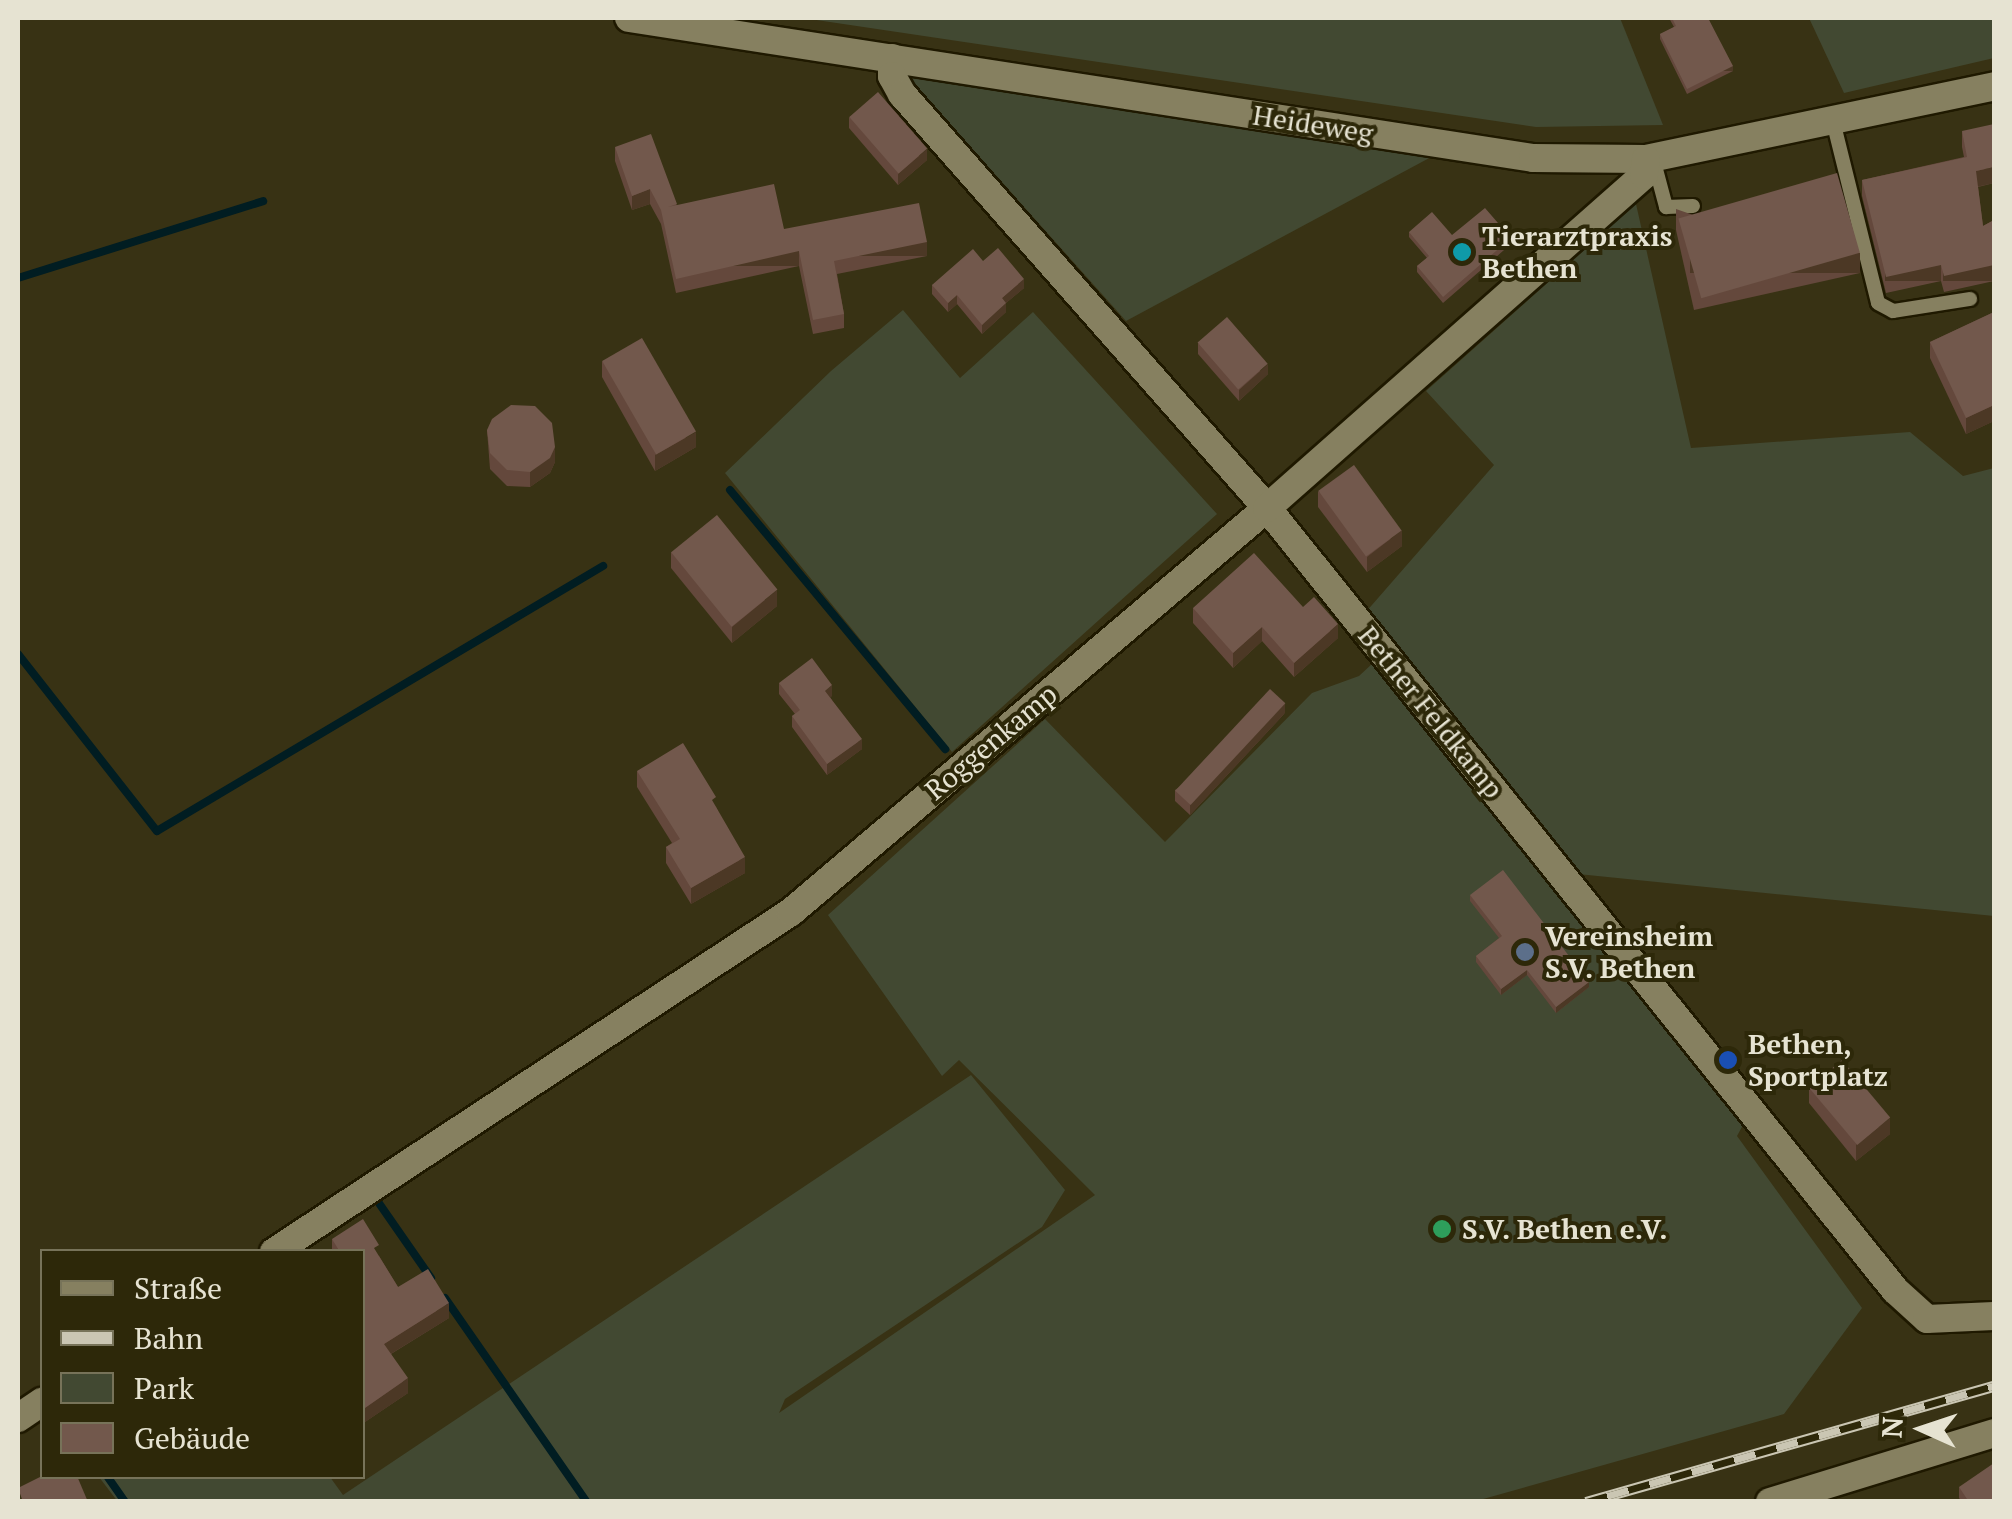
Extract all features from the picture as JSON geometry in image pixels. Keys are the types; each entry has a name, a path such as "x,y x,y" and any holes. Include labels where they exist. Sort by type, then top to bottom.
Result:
{"street":[{"name":"Heideweg","path":"630,18 1532,158 1650,158 1994,86"},
{"name":"Bether Feldkamp","path":"892,58 892,76 902,94 1266,508 1895,1290 1927,1319 1994,1316"},
{"name":"Roggenkamp","path":"279,1249 790,912 1266,508 1644,175 1650,158"},
{"path":"18,1418 40,1403"},
{"path":"1770,1502 1994,1433"}],"lane":[{"path":"1833,121 1878,303 1883,309 1970,299"},
{"path":"1650,158 1666,206 1679,209 1716,201"},
{"path":"1827,176 1845,172"},
{"path":"1738,1092 1743,1125"}],"green space":[{"path":"803,18 1620,18 1663,125 1536,127"},
{"path":"1809,18 1994,18 1994,58 1844,93"},
{"path":"908,77 1433,156 1126,321"},
{"path":"1636,204 1691,448 1910,432 1963,476 1994,468 1994,916 1578,874 1365,613 1494,465 1426,391"},
{"path":"903,310 960,378 1033,312 1217,514 952,752 725,473 831,371"},
{"path":"1373,663 1743,1125 1737,1136 1862,1308 1784,1414 1476,1501 118,1502 101,1479 331,1479 343,1495 971,1075 1065,1190 1042,1227 785,1399 779,1413 1095,1195 959,1060 942,1076 828,915 1045,719 1165,842 1312,693 1359,676"}],"building":[{"path":"1672,18 1708,18 1733,66 1687,89 1660,34 1676,26"},
{"path":"878,92 927,149 899,174 849,117"},
{"path":"1994,124 1994,167 1976,171 1983,226 1994,220 1994,265 1944,276 1941,265 1886,277 1862,180 1967,157 1962,131"},
{"path":"651,134 677,204 668,207 774,184 784,229 919,203 927,242 834,261 844,314 813,320 799,251 676,279 661,210 650,189 632,196 615,147"},
{"path":"1837,173 1860,253 1701,298 1678,218"},
{"name":"Tierarztpraxis Bethen","path":"1485,208 1511,238 1443,297 1417,266 1429,256 1409,232 1432,212 1452,235"},
{"path":"998,248 1024,279 1002,298 1006,303 982,325 957,295 948,303 932,285 973,249 983,261"},
{"path":"1994,312 1994,405 1966,418 1930,342"},
{"path":"1227,317 1268,364 1238,389 1198,343"},
{"path":"642,338 696,432 656,455 602,361"},
{"path":"511,405 535,406 552,423 555,447 550,458 530,472 507,470 490,453 487,430 492,419"},
{"path":"1354,465 1402,531 1366,556 1318,491"},
{"path":"717,515 777,590 732,627 671,552"},
{"path":"1254,553 1303,607 1314,597 1338,624 1294,663 1262,627 1233,653 1193,608"},
{"path":"812,658 832,685 825,691 862,739 827,764 792,716 800,710 779,683"},
{"path":"1270,689 1285,703 1191,805 1175,791"},
{"path":"683,743 716,797 712,800 745,857 691,888 666,847 680,839 637,771"},
{"name":"Vereinsheim S.V. Bethen","path":"1503,870 1589,982 1556,1007 1527,970 1501,989 1476,956 1502,936 1470,895"},
{"path":"1842,1060 1890,1117 1857,1145 1809,1088"},
{"path":"363,1219 379,1245 374,1248 398,1287 428,1269 449,1303 384,1344 408,1378 365,1408 365,1249 338,1249 332,1239"},
{"path":"1994,1463 1994,1502 1969,1502 1959,1487"},
{"path":"40,1477 78,1479 88,1502 23,1502 18,1488"}],"waterway":[{"path":"18,278 263,201"},
{"path":"730,490 945,749"},
{"path":"18,654 157,831 603,566"},
{"path":"374,1196 431,1278"},
{"path":"445,1298 587,1502"},
{"path":"109,1479 125,1502"}],"railway":[{"path":"1586,1502 1994,1386"}],"place":[{"name":"Tierarztpraxis Bethen","path":"1462,252"},
{"name":"Vereinsheim S.V. Bethen","path":"1525,952"},
{"name":"Bethen, Sportplatz","path":"1728,1060"},
{"name":"S.V. Bethen e.V.","path":"1442,1229"}]}
